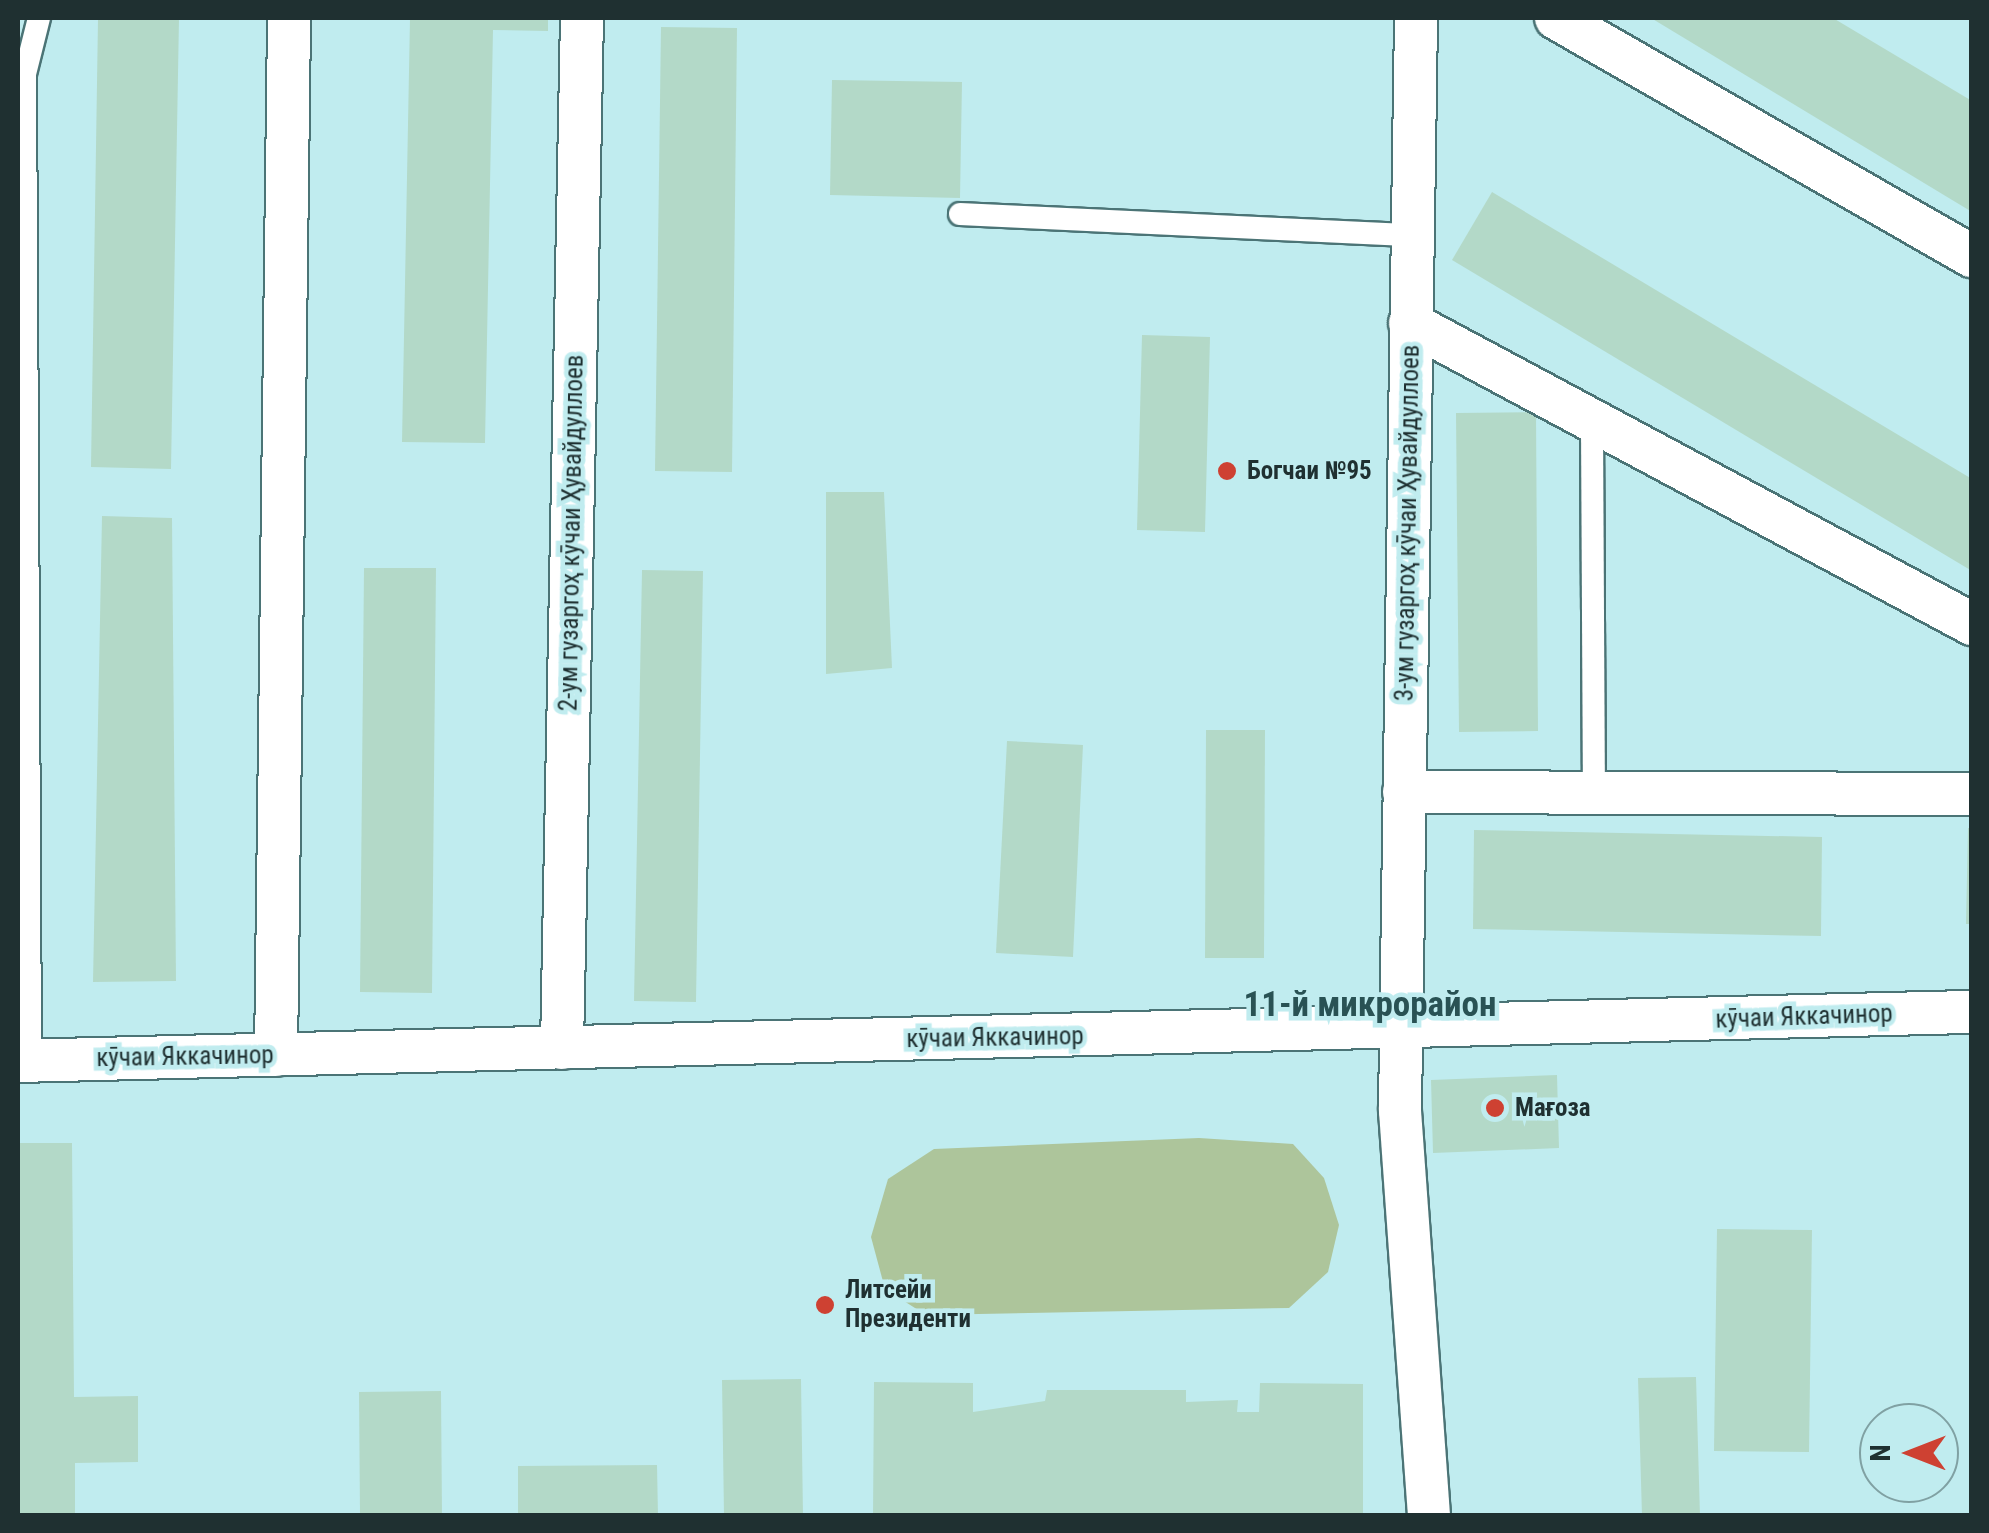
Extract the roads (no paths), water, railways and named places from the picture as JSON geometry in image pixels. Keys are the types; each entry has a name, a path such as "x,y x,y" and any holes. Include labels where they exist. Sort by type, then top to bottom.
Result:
{"street":[{"path":"276,1055 289,18"},
{"name":"2-ум гузаргоҳ кӯчаи Ҳувайдуллоев","path":"562,1048 582,18"},
{"name":"3-ум гузаргоҳ кӯчаи Ҳувайдуллоев","path":"1416,18 1401,1028 1429,1516"},
{"path":"1556,18 1972,256"},
{"path":"1410,323 1592,424 1972,624"},
{"path":"1404,792 1972,794"},
{"name":"кӯчаи Яккачинор","path":"24,1061 1972,1012"}],"lane":[{"path":"24,1061 26,74 38,18"},
{"path":"960,214 1412,235"},
{"path":"1592,424 1594,793"}],"place":[{"name":"Богчаи №95","path":"1227,471"},
{"name":"Мағоза","path":"1495,1108"},
{"name":"Литсейи Президенти","path":"825,1305"}],"district":[{"name":"11-й микрорайон","path":"1370,1005"}]}
